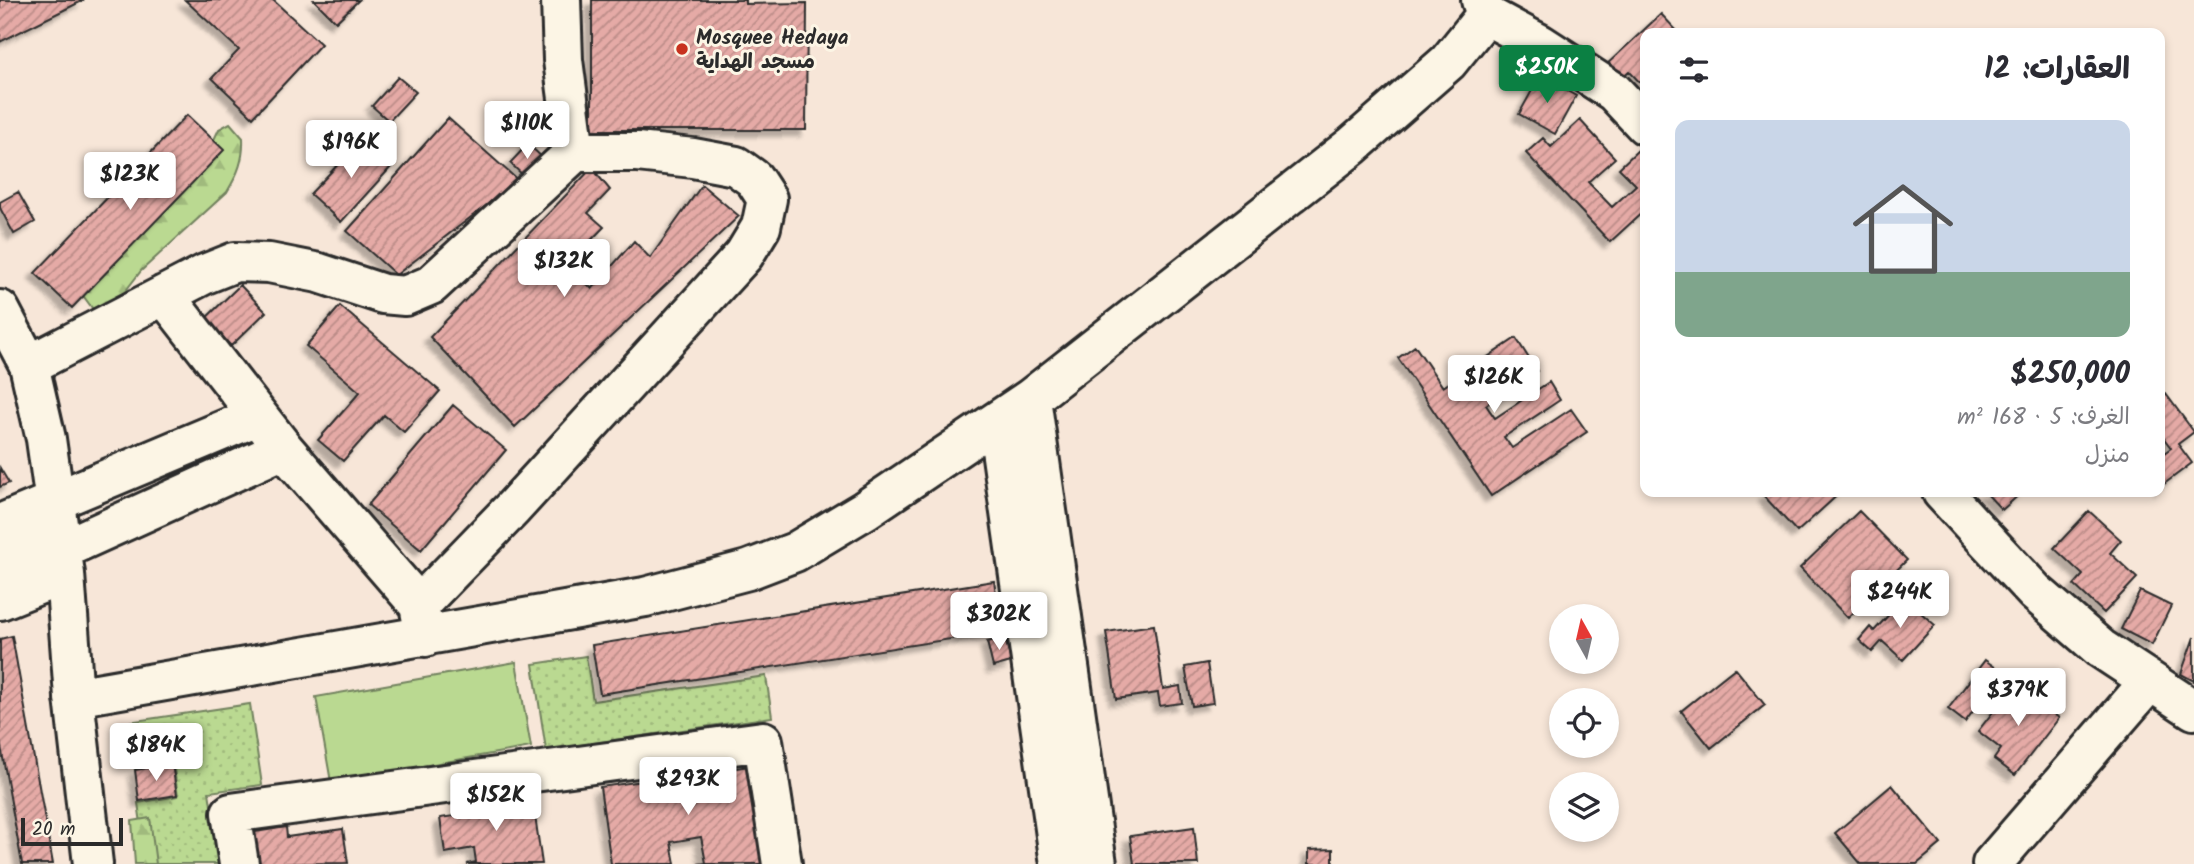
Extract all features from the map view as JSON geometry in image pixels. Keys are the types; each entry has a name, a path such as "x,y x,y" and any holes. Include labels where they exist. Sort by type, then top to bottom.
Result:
{"street":[{"path":"561,0 564,60 575,152"},
{"path":"74,697 422,621 645,597 748,570 795,552 865,510 1031,398 1352,146 1448,62 1483,8 1614,92 1640,120"},
{"path":"29,365 205,274 235,262 269,264 319,273 383,294 405,296 431,285 575,152 637,152 736,166 754,179 766,199 761,227 744,256 513,508 422,621"},
{"path":"164,295 257,416 422,621"},
{"path":"0,310 29,365 46,439 60,540 93,864"},
{"path":"1031,398 1097,864"},
{"path":"0,600 60,540 257,416"},
{"path":"997,421 1060,864"},
{"path":"0,563 284,449"},
{"path":"1947,497 2035,592 2100,648 2194,710"},
{"path":"0,524 60,540"},
{"path":"1993,864 2150,681"},
{"path":"239,864 231,813 763,741 782,864"}],"green space":[{"path":"230,123 243,138 243,146 240,166 227,192 141,271 120,298 95,312 79,290 204,161 219,129"},
{"path":"586,656 593,701 766,676 772,717 546,750 533,664"},
{"path":"516,662 531,747 331,782 316,697"},
{"path":"250,704 262,785 209,792 220,864 147,864 138,803 178,796 173,762 135,768 128,722"},
{"path":"150,818 156,864 135,864 132,821"}],"building":[{"path":"0,0 84,0 0,42"},
{"path":"185,0 273,0 321,44 253,117 212,78 239,50"},
{"path":"314,0 359,0 336,22"},
{"path":"592,0 745,0 745,4 807,3 806,130 592,130"},
{"path":"1661,14 1674,28 1646,28"},
{"path":"1640,34 1640,83 1629,71 1619,80 1605,66"},
{"path":"1540,76 1576,96 1555,134 1519,114"},
{"path":"398,77 416,92 389,121 372,106"},
{"path":"187,115 224,150 72,308 35,273"},
{"path":"448,118 520,182 503,202 497,197 396,275 347,231"},
{"path":"1580,120 1615,158 1588,182 1612,207 1636,185 1619,168 1638,150 1640,152 1640,215 1610,242 1526,153 1543,138 1551,147"},
{"path":"362,139 392,166 341,222 310,194"},
{"path":"528,144 544,159 526,178 510,163"},
{"path":"592,168 610,190 588,213 604,227 568,264 592,289 634,241 650,258 702,185 739,216 515,427 430,337"},
{"path":"18,192 35,222 14,234 0,208 0,202"},
{"path":"240,285 266,312 231,346 205,319"},
{"path":"340,306 440,391 404,432 384,415 343,461 318,440 360,392 306,346"},
{"path":"1516,338 1537,371 1486,405 1495,418 1549,382 1560,400 1504,437 1512,448 1571,409 1587,432 1491,496 1398,358 1415,346 1443,387"},
{"path":"2165,395 2194,432 2178,444 2192,463 2165,483 2165,452 2171,448 2165,440"},
{"path":"453,405 506,450 421,550 368,505"},
{"path":"0,468 9,483 0,487"},
{"path":"1765,497 1836,497 1797,532"},
{"path":"1990,497 2016,497 2002,510"},
{"path":"1859,511 1907,560 1848,618 1800,568"},
{"path":"2089,511 2121,540 2110,553 2137,578 2104,613 2074,585 2083,575 2054,548"},
{"path":"994,581 1002,631 600,694 592,645"},
{"path":"2140,591 2171,606 2152,645 2121,629"},
{"path":"1904,598 1935,625 1903,660 1882,641 1872,652 1859,640 1870,627 1874,631"},
{"path":"1154,625 1163,689 1180,686 1182,703 1160,706 1158,693 1116,699 1106,632"},
{"path":"12,636 53,864 22,864 0,741 0,639"},
{"path":"2194,637 2194,681 2181,674"},
{"path":"1005,638 1011,662 993,667 987,642"},
{"path":"1985,660 2002,672 1965,722 1948,709"},
{"path":"1207,663 1213,703 1192,706 1185,667"},
{"path":"1735,668 1765,705 1711,748 1681,711"},
{"path":"2015,684 2059,718 2015,775 1994,759 2001,749 1978,731"},
{"path":"708,763 710,772 756,765 770,864 698,864 706,863 701,837 671,842 675,864 611,864 600,787 692,774 691,765"},
{"path":"172,764 177,795 139,801 135,770"},
{"path":"1892,785 1941,844 1917,864 1861,864 1835,833"},
{"path":"532,795 542,864 467,864 476,862 474,848 445,853 440,818 495,810 493,801"},
{"path":"286,827 287,837 343,829 348,863 254,864 249,833"},
{"path":"1194,827 1198,864 1134,864 1130,836"},
{"path":"1333,849 1333,864 1309,864 1309,850"}],"place":[{"name":"Mosquee Hedaya مسجد الهداية","path":"682,49"}]}
